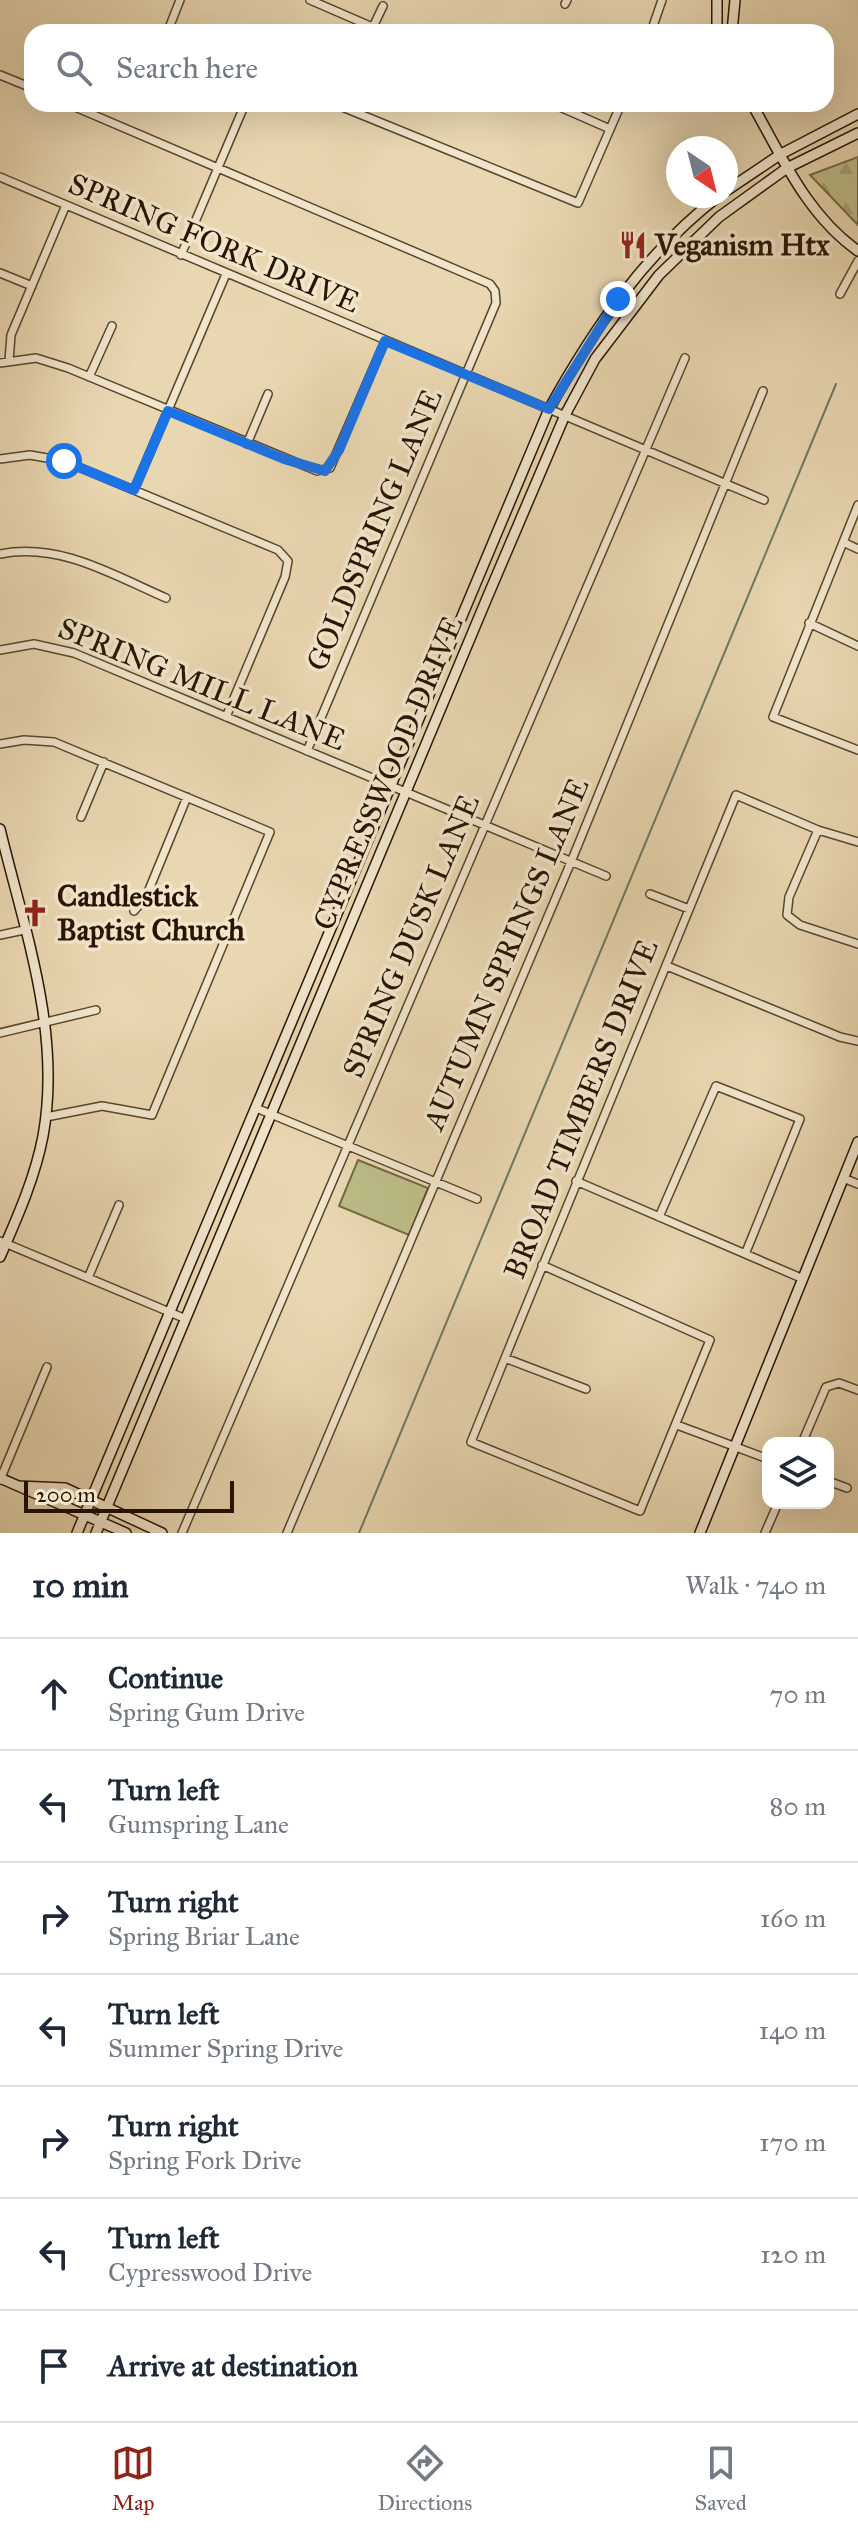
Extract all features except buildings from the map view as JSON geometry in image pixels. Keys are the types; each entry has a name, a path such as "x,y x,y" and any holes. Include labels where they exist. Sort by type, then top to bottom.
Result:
{"main road":[{"path":"717,0 717,24"},
{"path":"733,24 735,0"},
{"path":"757,112 787,168 830,230 858,251"},
{"path":"738,183 781,154 858,114"},
{"name":"CYPRESSWOOD DRIVE","path":"96,1533 487,598 565,415 595,359 659,275 732,206 787,168 858,133"},
{"name":"CYPRESSWOOD DRIVE","path":"77,1533 549,409 594,332 646,264 706,208"},
{"path":"646,264 659,275"},
{"path":"473,591 487,598"},
{"path":"0,829 46,1022 49,1071 46,1117 34,1175 3,1242 0,1257"},
{"path":"323,946 339,952"},
{"path":"700,1533 858,1142"},
{"path":"0,1479 126,1533"},
{"path":"18,1486 65,1488 108,1505 162,1533"}],"street":[{"path":"171,24 180,0"},
{"path":"310,0 366,24"},
{"path":"654,24 662,0"},
{"path":"374,24 383,6"},
{"path":"0,75 24,85"},
{"path":"87,112 218,168"},
{"path":"181,255 242,112"},
{"path":"355,112 578,203 617,112"},
{"path":"571,112 610,129"},
{"name":"GOLDSPRING LANE","path":"218,168 490,284 495,291 496,303 307,751"},
{"name":"SPRING FORK DRIVE","path":"0,177 764,500"},
{"path":"9,361 11,335 66,205"},
{"path":"840,294 858,261"},
{"path":"0,273 32,286"},
{"path":"134,490 226,274"},
{"path":"89,377 112,326"},
{"path":"0,363 36,358 89,377 247,444 317,471 325,471 333,462 385,341"},
{"name":"SPRING DUSK LANE","path":"182,1533 685,358"},
{"name":"AUTUMN SPRINGS LANE","path":"287,1533 571,862 763,391"},
{"path":"247,444 268,394"},
{"path":"0,459 30,455 55,458 282,554 288,561 285,577 226,717"},
{"path":"858,505 773,717 858,750"},
{"path":"843,542 858,549"},
{"path":"0,554 30,550 56,552 166,598"},
{"path":"809,623 858,646"},
{"name":"SPRING MILL LANE","path":"0,650 34,644 50,645 407,790 606,876"},
{"path":"0,744 24,740 54,742 270,832 152,1115 102,1106 46,1117"},
{"path":"81,817 104,762"},
{"name":"BROAD TIMBERS DRIVE","path":"677,1425 640,1511 471,1442 736,795 818,830"},
{"path":"134,911 146,897 187,797"},
{"path":"858,842 818,830 789,897 787,915 800,925 858,944"},
{"path":"650,894 689,909"},
{"path":"0,935 24,930"},
{"path":"667,966 840,1037 858,1041"},
{"path":"0,1033 96,1010"},
{"path":"659,1217 716,1086 800,1119 746,1252"},
{"path":"256,1108 477,1199"},
{"path":"843,1178 858,1184"},
{"path":"576,1181 801,1278"},
{"path":"88,1278 119,1205"},
{"path":"3,1242 186,1319"},
{"path":"542,1265 710,1340 677,1425 762,1457"},
{"path":"505,1358 586,1389"},
{"path":"0,1479 47,1367"},
{"path":"805,1437 829,1384 839,1383 858,1390"},
{"path":"834,1483 847,1488"},
{"path":"765,1533 775,1509"}],"green space":[{"path":"858,157 858,225 810,175"},
{"path":"358,1160 428,1188 409,1235 339,1206"}],"waterway":[{"path":"359,1533 836,384"}],"place":[{"name":"Veganism Htx","path":"633,245"},
{"name":"Candlestick Baptist Church","path":"35,913"}],"route":[{"path":"64,461 134,490 168,411 284,459 325,471 330,468 339,450 385,341 549,409 594,332 618,299"}]}
